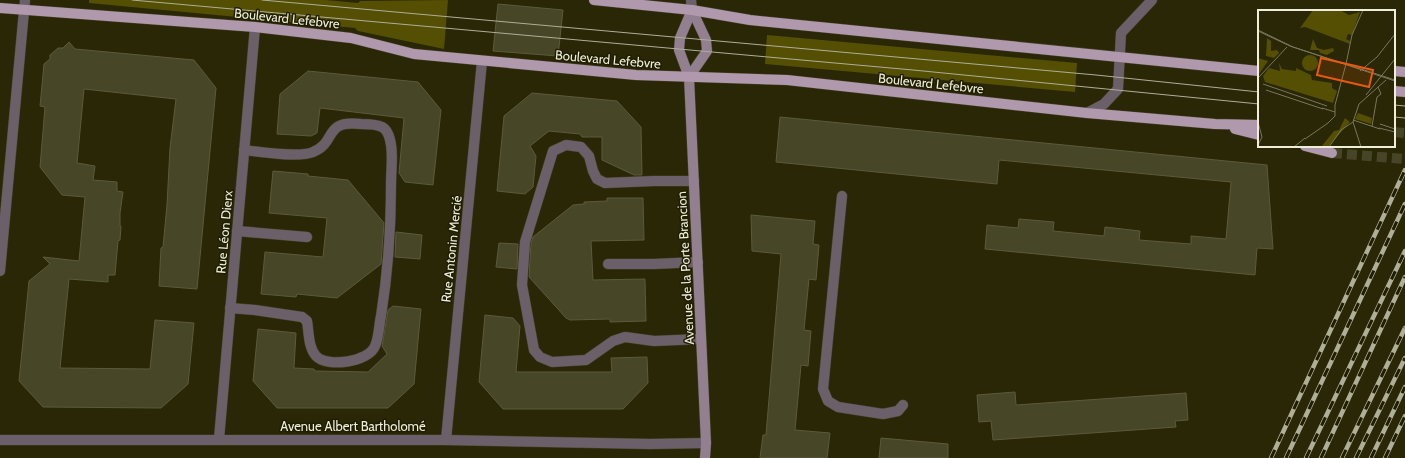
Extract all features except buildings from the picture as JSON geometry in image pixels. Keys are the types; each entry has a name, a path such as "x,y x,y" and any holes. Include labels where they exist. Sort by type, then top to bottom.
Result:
{"main road":[{"path":"594,0 692,5 750,20 1258,71"},
{"name":"Boulevard Lefebvre","path":"0,8 25,5 255,27 351,38 414,54 482,61 636,75 787,80 1087,113 1215,124 1258,125"},
{"path":"689,77 707,51 706,40 692,5"},
{"name":"Avenue de la Porte Brancion","path":"692,5 680,38 680,50 689,77 706,443 705,458"},
{"path":"1395,71 1405,72"},
{"path":"1395,90 1405,92"},
{"name":"Boulevard Lefebvre","path":"1215,124 1258,135"},
{"path":"1309,147 1332,153"}],"street":[{"path":"1087,113 1104,104 1118,89 1119,57 1122,33 1152,0"},
{"path":"0,271 25,5"},
{"name":"Rue Léon Dierx","path":"219,439 255,27"},
{"name":"Rue Antonin Mercié","path":"446,440 482,61"},
{"path":"230,308 302,317 307,321 309,341 316,356 323,360 348,362 368,355 375,346 386,287 391,218 392,146 390,137 386,130 380,126 348,122 335,127 323,145 314,152 307,154 277,154 244,150"},
{"path":"694,181 605,183 597,179 589,156 581,147 566,145 553,151 525,242 522,285 534,350 540,357 552,362 586,360 613,341 625,337 654,341 701,339"},
{"path":"842,196 823,389 828,401 838,407 884,414 898,411 903,405"},
{"path":"237,231 307,237"},
{"path":"608,264 698,262"},
{"name":"Avenue Albert Bartholomé","path":"0,440 219,439 446,440 650,444 706,443"}],"shaded area":[{"path":"89,0 326,0 358,3 360,1 448,0 444,49 358,31 355,28 89,3"},
{"path":"767,35 1077,63 1075,92 765,64"}],"tunnel":[{"path":"1395,132 1405,133"},
{"path":"1332,153 1405,159"}],"tram line":[{"path":"132,0 913,70 1258,104"},
{"path":"262,0 1096,75 1258,92"},
{"path":"1395,105 1405,106"},
{"path":"1395,117 1405,118"}],"railway":[{"path":"1271,458 1405,170"},
{"path":"1286,458 1405,204"},
{"path":"1306,458 1405,251"},
{"path":"1321,458 1405,277"},
{"path":"1342,458 1405,328"},
{"path":"1356,458 1405,358"},
{"path":"1371,458 1405,387"},
{"path":"1385,458 1405,416"}]}
